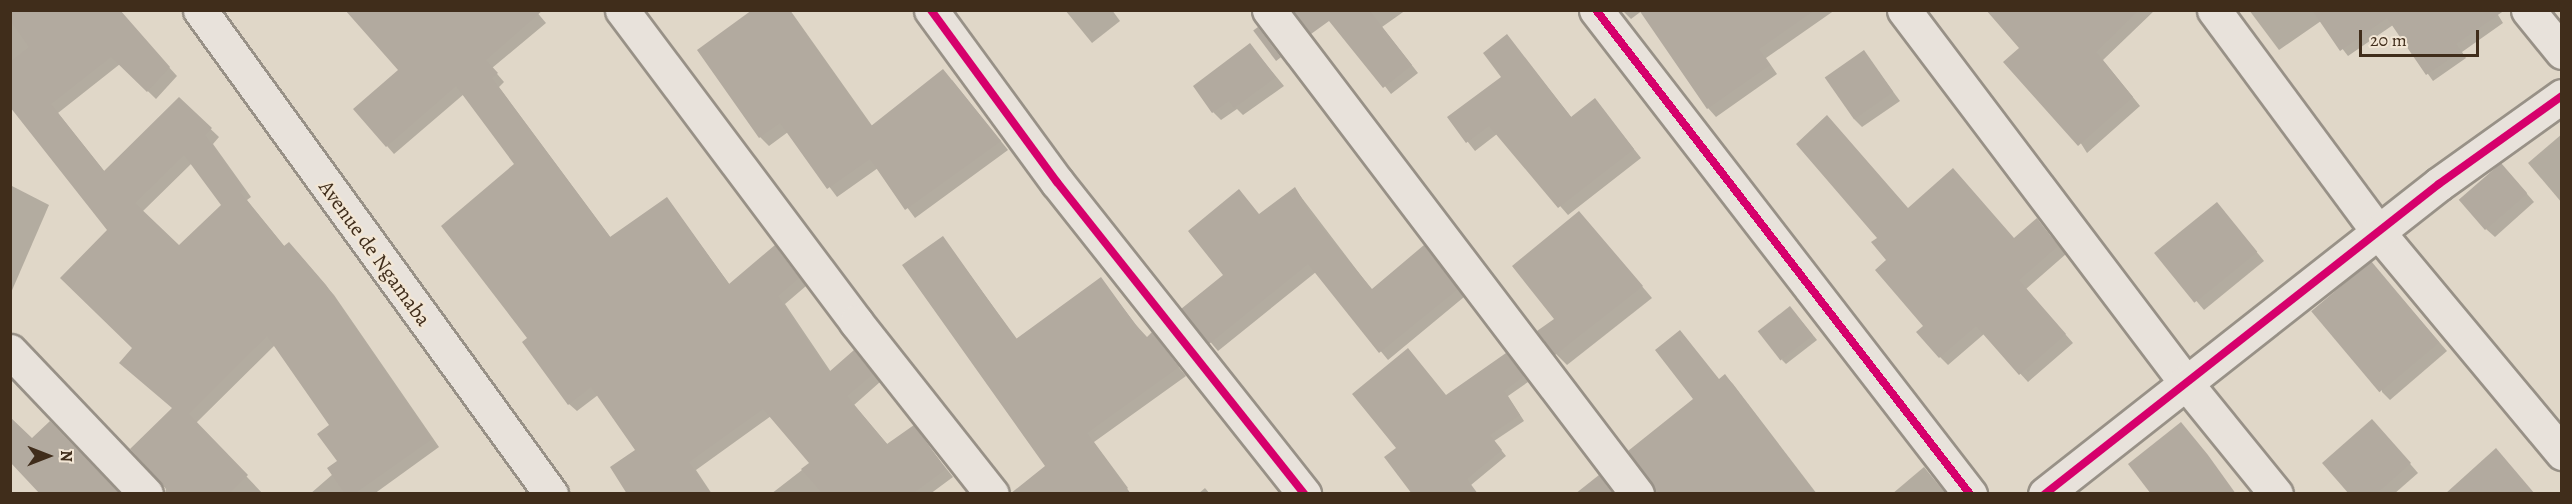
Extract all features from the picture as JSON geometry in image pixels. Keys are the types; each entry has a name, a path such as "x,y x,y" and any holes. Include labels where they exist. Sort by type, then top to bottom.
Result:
{"street":[{"name":"Avenue de Ngamaba","path":"200,10 551,494"},
{"path":"622,10 849,312 992,494"},
{"path":"931,10 1058,182 1304,494"},
{"path":"1269,10 1637,494"},
{"path":"1596,10 1970,494"},
{"path":"1904,10 2186,382 2276,494"},
{"path":"2214,10 2378,232 2562,453"},
{"path":"2528,10 2562,52"},
{"path":"2045,494 2378,232 2562,96"},
{"path":"10,351 146,494"}],"building":[{"path":"10,10 120,10 170,67 147,92 111,57 51,104 104,171 179,97 212,128 205,135 244,189 240,192 284,246 289,242 326,285 432,439 354,494 345,494 327,468 337,461 317,434 329,425 267,336 189,414 248,475 229,494 172,494 130,449 172,408 119,363 132,348 60,278 107,230 10,107 10,62 29,47 10,20","holes":["184,155 221,205 179,245 135,203"]},
{"path":"345,10 543,10 486,60 498,73 492,78 610,237 667,197 729,284 775,245 799,278 778,296 829,372 854,350 873,374 847,396 887,444 914,425 946,469 912,494 823,494 801,469 809,463 763,409 689,462 711,494 627,494 610,467 635,450 591,387 568,405 522,342 527,338 441,226 514,164 456,86 386,147 353,109 398,70"},
{"path":"752,10 789,10 871,126 943,69 1001,141 905,210 870,159 827,189 780,123 759,138 697,50"},
{"path":"1293,10 1369,10 1412,65 1383,88 1329,21 1311,34"},
{"path":"1639,10 1815,10 1759,49 1770,65 1707,109"},
{"path":"1986,10 2139,10 2096,52 2133,97 2078,146 2003,62 2019,48"},
{"path":"2312,10 2505,10 2456,44 2461,51 2426,75 2387,18 2340,51"},
{"path":"1258,27 1281,57 1276,61 1253,31"},
{"path":"1507,34 1571,117 1595,98 1634,149 1558,208 1489,126 1466,143 1447,117 1501,77 1483,53"},
{"path":"1250,43 1276,77 1234,108 1229,101 1212,113 1193,86"},
{"path":"1864,50 1893,92 1854,119 1825,78"},
{"path":"1827,115 1908,208 1953,168 2014,238 2037,218 2058,246 2019,280 2066,334 2019,375 1976,326 1939,358 1916,332 1923,326 1875,270 1886,260 1871,242 1877,238 1796,144"},
{"path":"2501,163 2527,193 2485,230 2459,200"},
{"path":"1295,187 1313,217 1372,289 1424,245 1458,289 1379,353 1308,264 1209,344 1181,309 1223,275 1188,231 1239,189 1259,214"},
{"path":"2217,202 2257,252 2194,303 2154,253"},
{"path":"1579,211 1643,286 1555,355 1537,331 1554,319 1512,266"},
{"path":"943,236 1016,339 1101,277 1135,324 1147,337 1152,332 1179,367 1087,433 1131,494 1010,494 1045,466 902,265"},
{"path":"2371,261 2439,342 2379,392 2311,311"},
{"path":"1790,306 1813,335 1780,360 1758,331"},
{"path":"1680,330 1719,379 1725,374 1816,494 1655,494 1628,451 1693,399 1655,350"},
{"path":"1408,348 1446,395 1506,353 1524,376 1504,391 1520,415 1490,435 1502,450 1467,479 1478,494 1412,494 1384,457 1396,448 1352,394"},
{"path":"10,417 32,438 50,421 120,494 40,494 10,462"},
{"path":"2372,419 2411,463 2376,494 2349,494 2322,463"},
{"path":"2181,422 2236,494 2151,494 2128,464"},
{"path":"2496,448 2535,494 2445,494"},
{"path":"1599,475 1613,494 1575,494"}],"cycle path":[{"path":"931,10 1057,182 1304,494"},
{"path":"1596,10 1970,494"},
{"path":"2045,494 2439,184 2562,96"}]}
